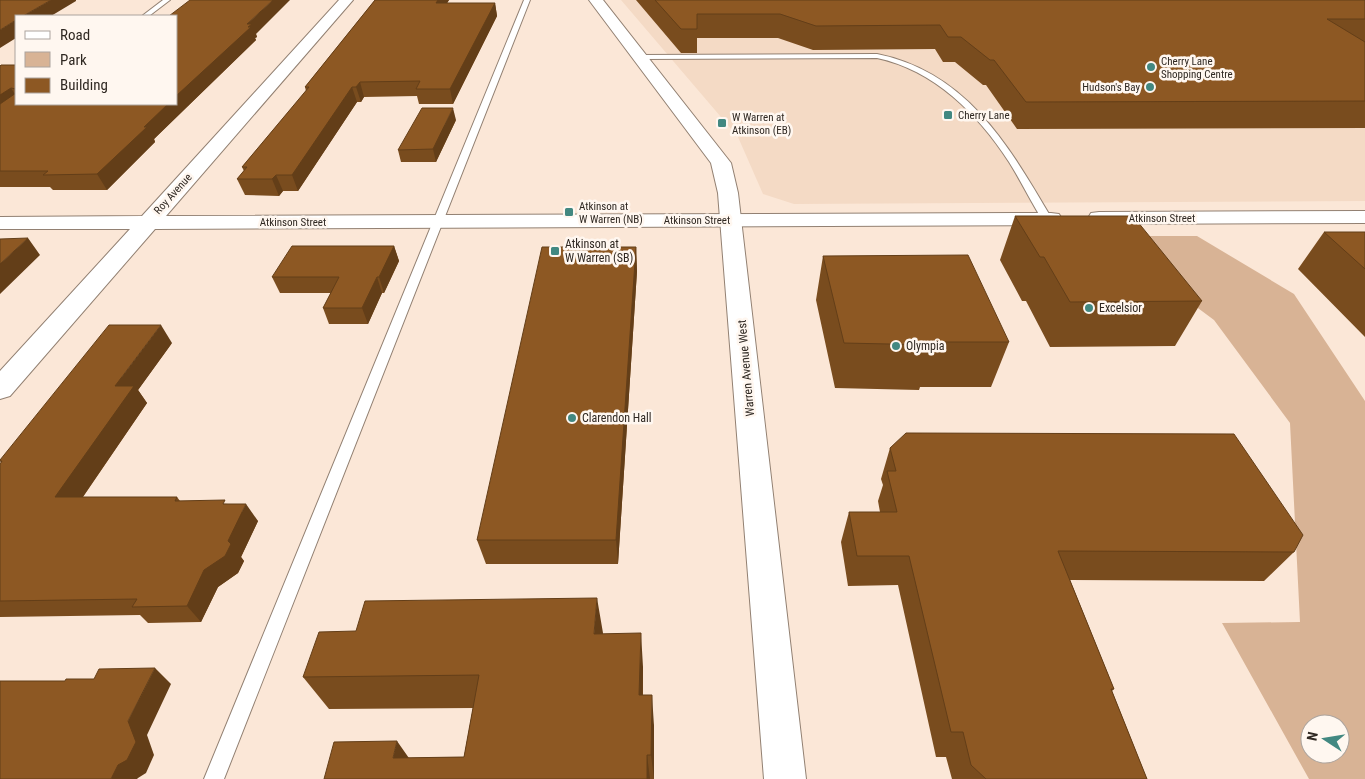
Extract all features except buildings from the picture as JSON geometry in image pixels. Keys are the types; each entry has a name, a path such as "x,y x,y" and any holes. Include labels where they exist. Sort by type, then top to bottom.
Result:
{"street":[{"name":"Roy Avenue","path":"0,389 346,0"},
{"name":"Warren Avenue West","path":"596,0 721,163 732,220 785,779"},
{"name":"Atkinson Street","path":"0,223 1365,217"}],"lane":[{"path":"146,15 167,0"},
{"path":"214,779 527,0"},
{"path":"640,57 877,56 910,64 966,104 1001,143 1063,219"}],"shaded area":[{"path":"621,0 1365,0 1365,201 794,204 763,194 738,137"}],"green space":[{"path":"1101,236 1197,236 1294,294 1365,401 1365,779 1309,779 1301,764 1350,764 1350,714 1300,714 1300,763 1222,623 1300,622 1290,423 1214,320"}],"place":[{"name":"Cherry Lane Shopping Centre","path":"1151,67"},
{"name":"Hudson's Bay","path":"1150,87"},
{"name":"Cherry Lane","path":"948,115"},
{"name":"W Warren at Atkinson (EB)","path":"722,123"},
{"name":"Atkinson at W Warren (NB)","path":"569,212"},
{"name":"Atkinson at W Warren (SB)","path":"555,251"},
{"name":"Excelsior","path":"1089,308"},
{"name":"Olympia","path":"896,346"},
{"name":"Clarendon Hall","path":"572,418"}]}
